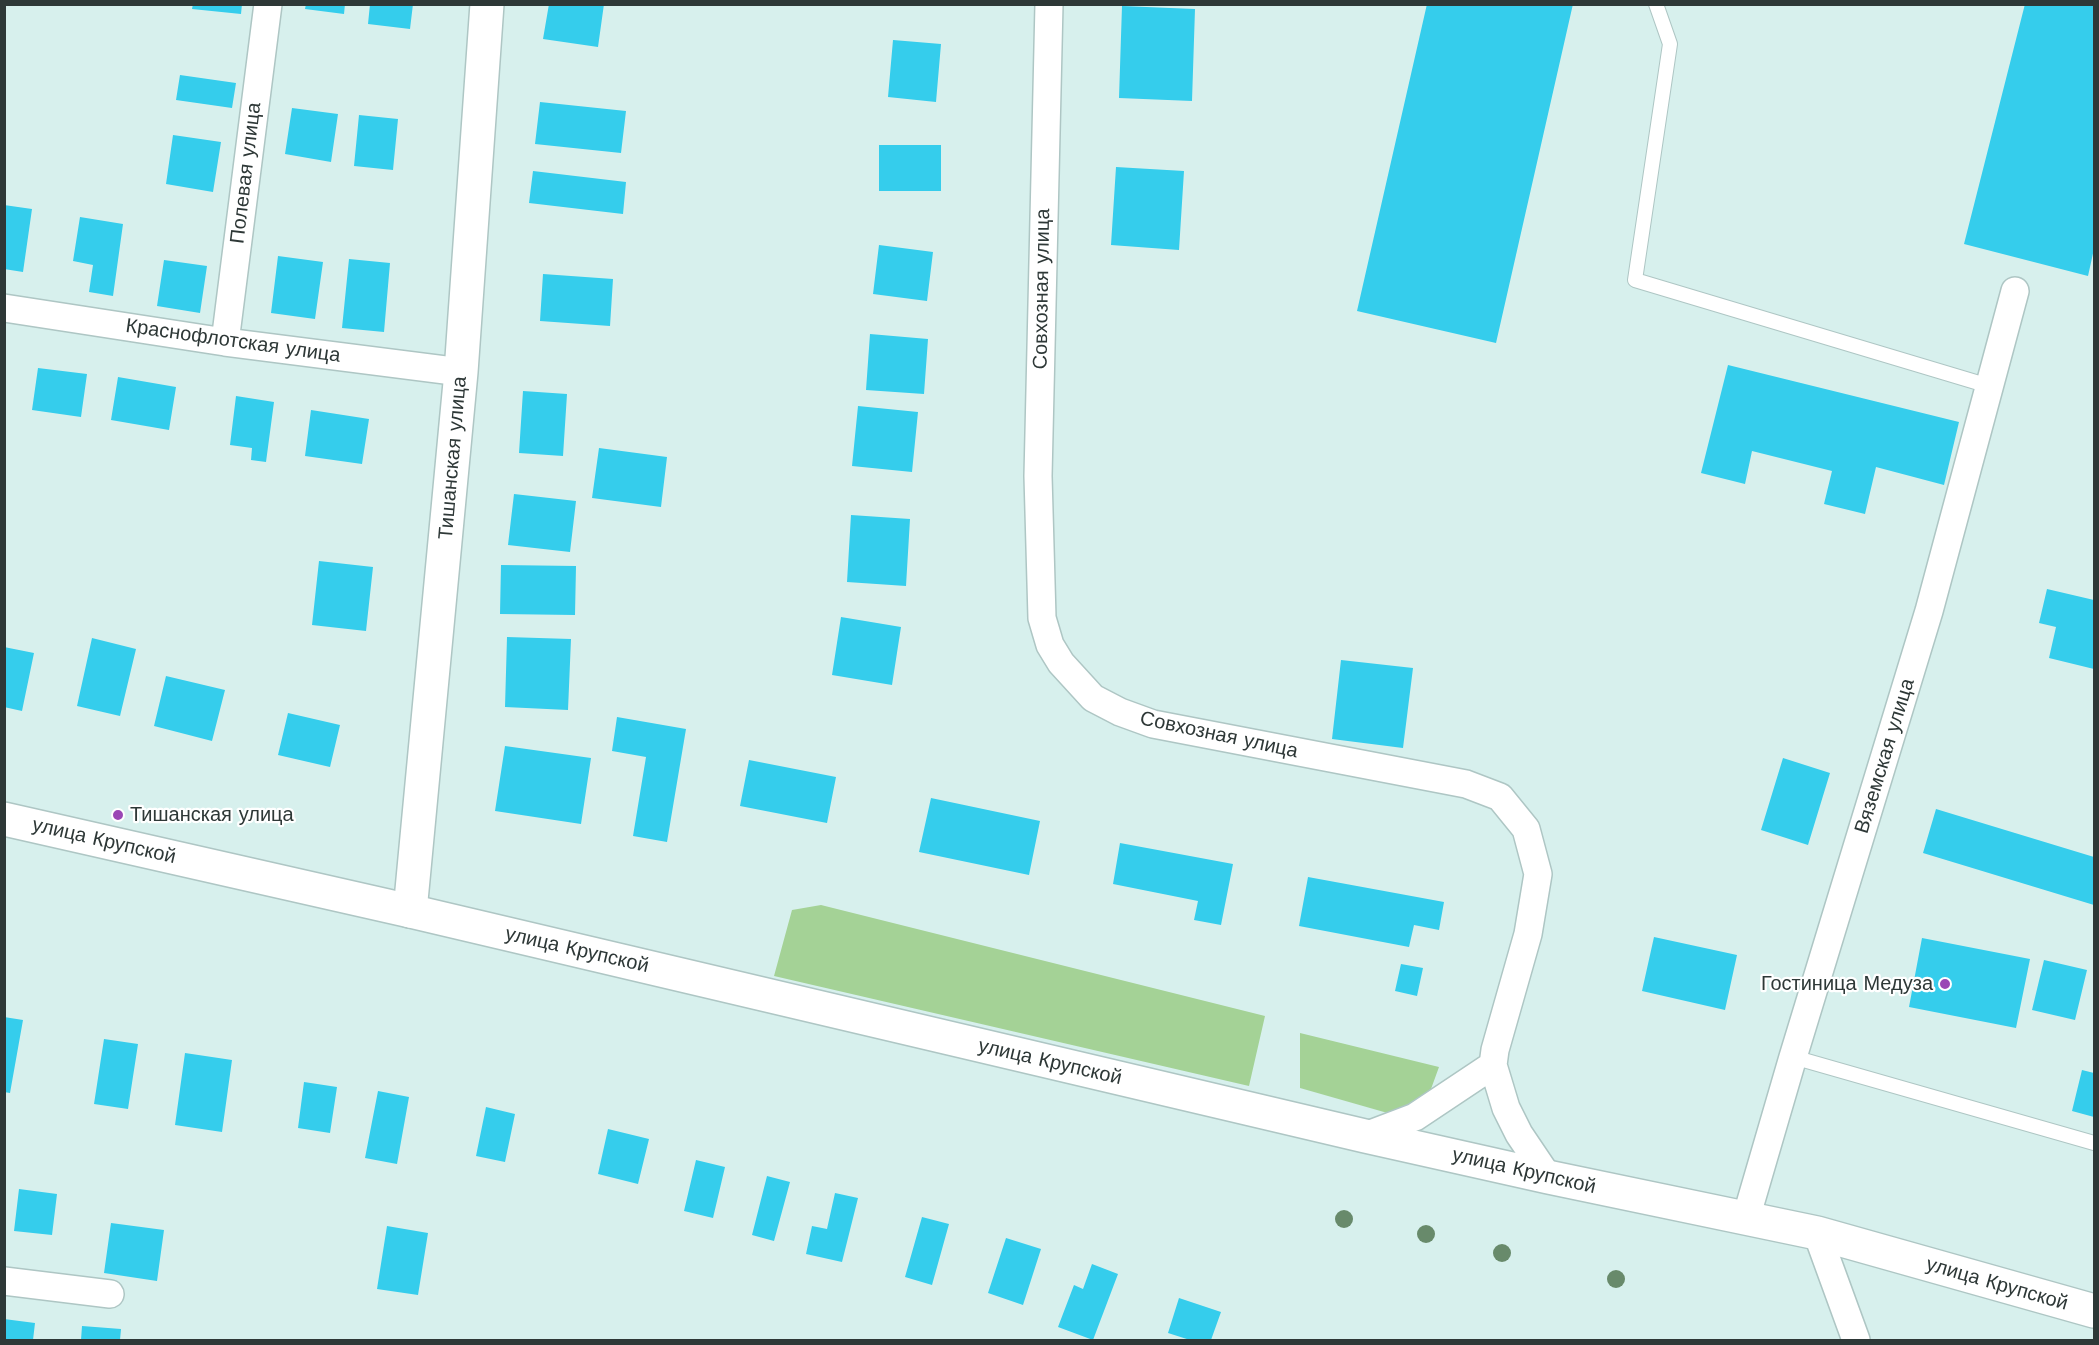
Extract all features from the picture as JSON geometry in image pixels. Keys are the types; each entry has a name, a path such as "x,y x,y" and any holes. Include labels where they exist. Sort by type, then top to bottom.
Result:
{"main road":[{"name":"Тишанская улица","path":"410,911 461,372 487,4"},
{"name":"улица Крупской","path":"4,819 410,911 1365,1136 1817,1233 2094,1311"}],"street":[{"name":"Полевая улица","path":"225,342 268,4"},
{"name":"Совхозная улица","path":"1049,4 1038,476 1042,618 1050,645 1061,663 1094,698 1120,712 1153,724 1466,784 1500,797 1526,829 1538,874 1528,934 1495,1050 1493,1065 1506,1108 1519,1134 1548,1177"},
{"name":"Вяземская улица","path":"1746,1218 1929,611 2015,291"},
{"name":"Краснофлотская улица","path":"4,308 225,342 461,372"},
{"path":"1365,1136 1415,1117 1493,1065"},
{"path":"1817,1233 1856,1341"},
{"path":"4,1281 111,1294"}],"lane":[{"path":"1656,4 1670,44 1635,279 1989,386"},
{"path":"1793,1057 2094,1143"}],"green space":[{"path":"821,905 1265,1016 1249,1086 774,976 792,910"},
{"path":"1300,1033 1439,1067 1419,1122 1300,1088"}],"building":[{"path":"193,4 242,4 241,14 192,9"},
{"path":"306,4 345,4 344,14 305,9"},
{"path":"370,4 413,4 410,29 368,24"},
{"path":"549,4 604,4 598,47 543,39"},
{"path":"1427,4 1573,4 1496,343 1357,311"},
{"path":"2025,4 2094,4 2094,249 2088,276 1964,244"},
{"path":"1122,6 1195,9 1192,101 1119,98"},
{"path":"893,40 941,44 936,102 888,97"},
{"path":"180,75 236,83 232,108 176,100"},
{"path":"540,102 626,111 621,153 535,144"},
{"path":"292,108 338,114 331,162 285,154"},
{"path":"359,115 398,119 393,170 354,166"},
{"path":"173,135 221,142 213,192 166,184"},
{"path":"879,145 941,145 941,191 879,191"},
{"path":"1116,167 1184,171 1179,250 1111,245"},
{"path":"533,171 626,182 623,214 529,203"},
{"path":"4,205 32,209 23,272 4,269"},
{"path":"80,217 123,224 113,296 89,292 93,265 73,261"},
{"path":"879,245 933,252 927,301 873,294"},
{"path":"278,256 323,262 315,319 271,313"},
{"path":"349,259 390,263 384,332 342,328"},
{"path":"164,260 207,266 200,313 157,306"},
{"path":"543,274 613,279 610,326 540,321"},
{"path":"870,334 928,339 924,394 866,390"},
{"path":"1728,365 1959,422 1944,485 1876,467 1865,514 1824,504 1832,471 1752,451 1745,484 1701,473"},
{"path":"38,368 87,374 81,417 32,410"},
{"path":"118,377 176,387 169,430 111,420"},
{"path":"523,391 567,394 563,456 519,453"},
{"path":"236,396 274,402 266,462 251,460 252,448 230,445"},
{"path":"858,406 918,412 912,472 852,466"},
{"path":"311,410 369,419 362,464 305,456"},
{"path":"599,448 667,457 661,507 592,498"},
{"path":"514,494 576,501 570,552 508,545"},
{"path":"851,515 910,519 906,586 847,582"},
{"path":"319,561 373,567 366,631 312,625"},
{"path":"501,565 576,566 575,615 500,614"},
{"path":"2047,589 2094,600 2094,669 2049,658 2056,627 2039,623"},
{"path":"841,617 901,627 892,685 832,675"},
{"path":"507,637 571,639 568,710 505,707"},
{"path":"92,638 136,649 120,716 77,706"},
{"path":"4,647 34,653 22,711 4,707"},
{"path":"1341,660 1413,668 1403,748 1332,739"},
{"path":"166,676 225,690 212,741 154,726"},
{"path":"288,713 340,725 330,767 278,755"},
{"path":"617,717 686,729 667,842 633,836 646,757 612,751"},
{"path":"505,746 591,758 581,824 495,811"},
{"path":"1783,758 1830,773 1808,845 1761,830"},
{"path":"749,760 836,777 827,823 740,806"},
{"path":"931,798 1040,821 1029,875 919,852"},
{"path":"1936,809 2094,857 2094,905 1923,853"},
{"path":"1120,843 1233,864 1221,925 1194,920 1198,901 1113,884"},
{"path":"1308,877 1444,902 1439,930 1414,925 1409,947 1299,926"},
{"path":"1654,937 1737,955 1725,1010 1642,991"},
{"path":"1922,938 2030,959 2016,1028 1909,1007"},
{"path":"2044,960 2087,970 2075,1020 2032,1010"},
{"path":"1401,964 1423,968 1417,996 1395,991"},
{"path":"4,1017 23,1020 10,1093 4,1092"},
{"path":"104,1039 138,1044 128,1109 94,1104"},
{"path":"185,1053 232,1060 222,1132 175,1125"},
{"path":"2082,1070 2094,1073 2094,1117 2072,1111"},
{"path":"304,1082 337,1087 330,1133 298,1128"},
{"path":"378,1091 409,1097 397,1164 365,1158"},
{"path":"486,1107 515,1114 505,1162 476,1156"},
{"path":"608,1129 649,1139 638,1184 598,1174"},
{"path":"696,1160 725,1167 713,1218 684,1211"},
{"path":"767,1176 790,1182 774,1241 752,1235"},
{"path":"19,1189 57,1194 52,1235 14,1231"},
{"path":"835,1193 858,1198 842,1262 806,1254 812,1226 827,1229"},
{"path":"922,1217 949,1224 932,1285 905,1277"},
{"path":"111,1223 164,1230 157,1281 104,1273"},
{"path":"387,1226 428,1233 418,1295 377,1289"},
{"path":"1006,1238 1041,1249 1023,1305 988,1293"},
{"path":"1092,1264 1118,1274 1093,1340 1058,1327 1074,1285 1083,1289"},
{"path":"1179,1298 1221,1312 1211,1340 1190,1340 1168,1333"},
{"path":"4,1319 35,1323 33,1340 4,1340"},
{"path":"82,1326 121,1329 120,1340 81,1340"}],"place":[{"name":"Тишанская улица","path":"118,815"},
{"name":"Гостиница Медуза","path":"1945,984"}]}
